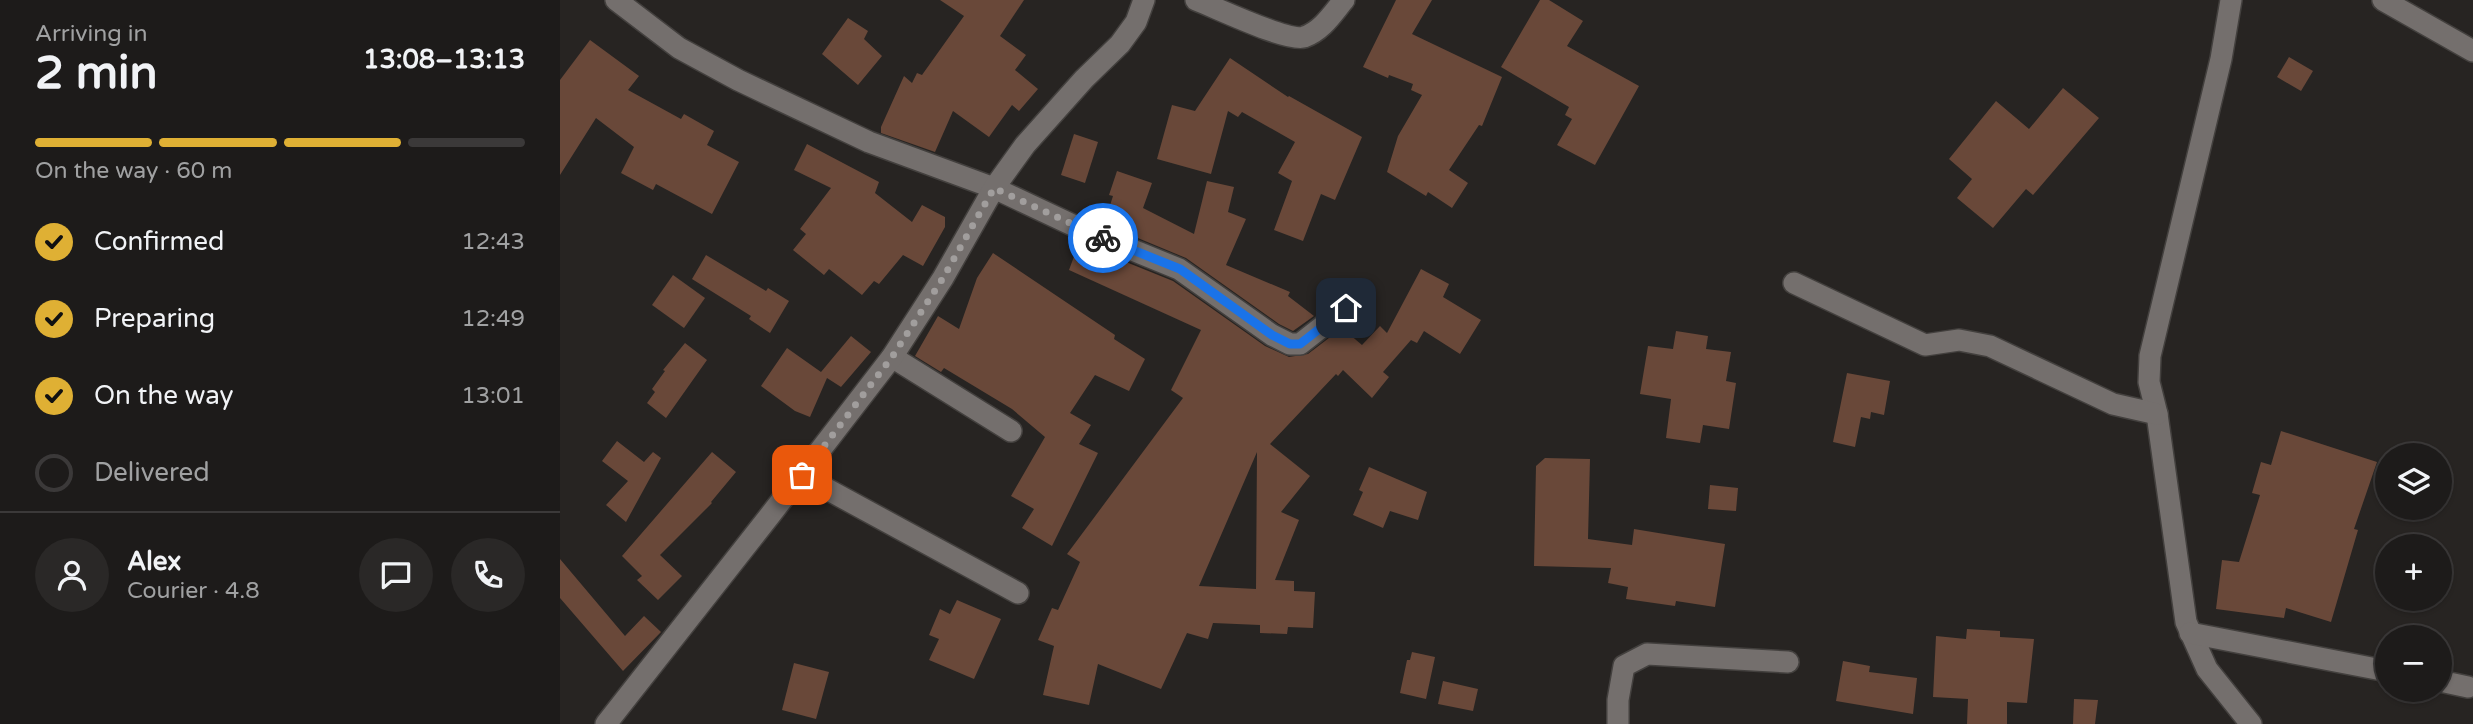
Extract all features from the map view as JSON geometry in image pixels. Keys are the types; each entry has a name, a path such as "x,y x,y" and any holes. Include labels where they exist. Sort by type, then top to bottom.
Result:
{"street":[{"path":"616,0 679,48 738,80 869,142 994,188 1081,229 1180,269 1272,335 1290,344 1300,344 1346,308"},
{"path":"606,724 892,357 943,278 994,188 1025,145 1084,79 1120,44 1136,22 1144,0"},
{"path":"1196,0 1284,36 1302,38 1318,30 1344,0"},
{"path":"2231,0 2221,60 2150,356 2149,382 2157,414 2189,633 2207,669 2251,724"},
{"path":"2383,0 2473,51"},
{"path":"1794,283 1925,345 1959,340 1990,345 2113,404 2157,414"},
{"path":"892,357 1011,431"},
{"path":"802,475 1018,593"},
{"path":"2189,633 2375,669"},
{"path":"1618,724 1623,666 1647,654 1788,663"},
{"path":"2452,684 2468,687"}],"building":[{"path":"940,0 1024,0 1000,36 1026,55 1015,70 1038,89 1019,111 1012,105 989,137 953,111 935,152 881,133 881,127 904,76 912,83 917,73 922,75 964,16"},
{"path":"1396,0 1432,0 1412,34 1502,77 1482,126 1479,125 1449,170 1468,183 1452,208 1428,192 1426,196 1387,172 1398,136 1422,95 1411,90 1413,84 1389,75 1388,78 1363,67"},
{"path":"1540,0 1549,0 1583,21 1567,46 1639,86 1595,165 1557,145 1572,119 1565,115 1569,107 1501,67"},
{"path":"848,18 868,31 864,39 882,56 858,85 822,54"},
{"path":"590,40 639,76 628,90 681,119 684,114 714,131 707,145 739,162 712,214 656,184 653,190 621,173 634,147 596,118 560,175 560,80"},
{"path":"2289,57 2313,71 2301,91 2277,77"},
{"path":"1230,58 1288,97 1362,137 1335,200 1321,194 1303,241 1274,230 1292,181 1278,173 1295,142 1242,112 1238,117 1228,111 1211,174 1157,159 1172,105 1195,111"},
{"path":"2063,88 2099,118 2033,195 2026,189 1993,228 1957,198 1972,179 1949,159 1996,101 2029,129"},
{"path":"1074,134 1098,142 1085,183 1061,175"},
{"path":"807,144 879,182 875,193 912,222 922,205 945,217 945,227 923,266 903,255 879,284 874,281 862,295 829,269 824,275 793,250 806,234 800,229 831,188 794,170"},
{"path":"1117,171 1152,183 1143,208 1194,234 1207,181 1234,187 1228,212 1246,219 1226,265 1290,292 1288,296 1314,316 1293,331 1279,324 1186,258 1104,224"},
{"path":"1079,243 1173,281 1265,346 1289,357 1308,354 1342,328 1362,345 1380,326 1387,333 1421,269 1449,284 1443,297 1481,320 1460,354 1424,331 1417,343 1411,340 1383,372 1389,377 1372,398 1343,370 1338,376 1336,374 1270,444 1310,476 1281,512 1299,520 1275,580 1294,581 1294,591 1315,592 1313,628 1288,627 1287,634 1260,633 1260,625 1213,623 1208,639 1187,633 1161,689 1098,664 1089,705 1043,695 1054,646 1038,640 1052,608 1058,610 1080,562 1067,554 1183,398 1171,390 1201,330 1069,270","holes":["1257,452 1256,589 1199,586"]},
{"path":"993,253 1115,335 1114,339 1145,359 1129,391 1095,375 1070,413 1091,425 1079,444 1098,453 1052,546 1022,528 1034,509 1011,496 1045,437 1012,409 944,368 941,372 915,356 938,316 959,329 977,278"},
{"path":"706,255 766,291 768,288 789,301 770,333 749,319 751,316 692,279"},
{"path":"673,275 705,298 684,328 652,305"},
{"path":"1676,331 1708,336 1706,349 1731,352 1726,381 1736,383 1729,429 1703,425 1700,443 1666,438 1671,399 1640,394 1648,346 1673,349"},
{"path":"851,336 871,352 841,387 827,378 810,417 795,411 761,386 787,348 821,372"},
{"path":"685,343 707,360 666,418 647,403 655,392 652,389 665,371 663,370"},
{"path":"1847,373 1890,381 1884,415 1871,412 1870,419 1861,417 1855,447 1833,442"},
{"path":"2281,431 2375,461 2354,529 2358,530 2331,622 2286,608 2284,618 2216,609 2222,560 2239,562 2260,495 2252,493 2261,462 2271,465"},
{"path":"617,441 644,462 653,452 661,458 626,522 606,505 628,481 602,461"},
{"path":"712,452 736,472 712,503 660,555 682,576 658,600 637,580 642,576 622,556"},
{"path":"1545,458 1590,459 1588,539 1632,545 1634,529 1725,544 1715,607 1676,601 1675,606 1626,599 1628,587 1608,583 1611,568 1534,566 1536,466"},
{"path":"1369,467 1427,492 1418,520 1390,511 1383,528 1353,515 1363,492 1359,490"},
{"path":"1710,485 1738,488 1736,511 1708,509"},
{"path":"560,559 625,636 644,616 661,632 623,671 560,598"},
{"path":"957,600 1001,619 974,679 929,660 939,639 929,635 940,609 950,614"},
{"path":"1967,629 2000,631 2000,637 2034,639 2027,703 2007,702 2007,724 1967,724 1968,699 1933,697 1936,636 1966,639"},
{"path":"1412,652 1435,657 1426,699 1400,693 1407,660 1410,660"},
{"path":"1843,661 1870,666 1869,672 1917,678 1913,714 1836,701"},
{"path":"794,663 829,672 816,719 782,710"},
{"path":"1443,681 1478,689 1473,711 1438,704"},
{"path":"2074,699 2098,700 2095,724 2073,724"}],"way so far":[{"path":"802,475 892,357 943,278 994,188 1103,238"}],"route":[{"path":"1103,238 1180,269 1272,335 1290,344 1300,344 1346,308"}]}
